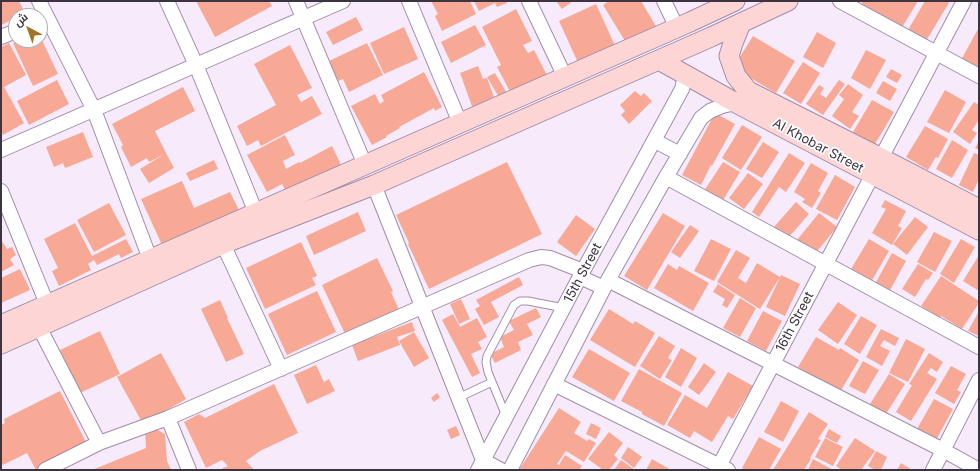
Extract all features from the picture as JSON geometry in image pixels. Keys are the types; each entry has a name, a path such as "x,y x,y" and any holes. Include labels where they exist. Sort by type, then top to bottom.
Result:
{"street":[{"path":"167,1 196,65 256,213"},
{"path":"296,1 365,164"},
{"path":"1,150 343,1"},
{"path":"409,1 460,123"},
{"path":"530,1 565,77"},
{"path":"664,1 677,28"},
{"path":"1,325 677,28 735,1"},
{"path":"1,344 223,244 374,186 742,23 788,1"},
{"path":"840,1 979,76"},
{"path":"881,158 964,1"},
{"name":"Al Khobar Street","path":"742,23 733,42 729,56 736,76 748,91 787,120 872,174 979,230"},
{"path":"48,28 94,110 150,259"},
{"name":"Al Khobar Street","path":"659,60 736,103 787,120 881,158 979,209"},
{"name":"15th Street","path":"480,465 682,89 685,74"},
{"name":"15th Street","path":"510,470 606,284 701,118 710,111 722,106 736,103"},
{"path":"655,140 680,154"},
{"name":"16th Street","path":"722,469 773,364 872,174"},
{"path":"666,177 979,347"},
{"path":"374,186 458,398 480,465 500,470"},
{"path":"1,191 47,304"},
{"path":"223,244 280,369"},
{"path":"45,470 99,443 168,418 529,260 541,257 550,258 773,364 943,450 979,470"},
{"path":"39,327 99,443"},
{"path":"933,470 979,380"},
{"path":"554,384 722,469"},
{"path":"168,418 189,470"}],"lane":[{"path":"507,416 488,372 486,362 487,356 514,305 520,301 528,301 564,308"},
{"path":"458,398 492,382"}],"building":[{"path":"1,1 19,1 22,8 8,8 8,22 1,25"},
{"path":"196,1 269,1 272,6 215,37"},
{"path":"431,1 470,1 476,14 442,31 435,16 438,14"},
{"path":"474,1 506,1 507,3 497,7 495,3 479,11"},
{"path":"556,1 573,1 562,9"},
{"path":"609,1 641,1 657,28 628,46 603,5"},
{"path":"861,1 918,1 901,29 864,7"},
{"path":"925,1 950,1 926,41 908,30"},
{"path":"596,4 617,50 580,67 559,21"},
{"path":"516,9 532,41 523,45 528,53 534,50 550,81 514,99 497,67 501,65 482,27"},
{"path":"356,17 363,30 333,45 326,32"},
{"path":"475,25 486,45 451,63 441,42"},
{"path":"404,27 418,59 384,74 370,43"},
{"path":"979,29 979,69 961,60"},
{"path":"817,32 836,43 823,68 803,57"},
{"path":"753,36 795,61 776,93 733,68"},
{"path":"367,43 383,75 349,92 343,79 338,81 329,61"},
{"path":"8,44 8,48 12,48 26,75 4,87 24,123 3,135 1,131 1,47"},
{"path":"290,45 312,88 297,95 301,102 312,96 322,114 261,146 258,140 247,146 237,126 276,105 254,64"},
{"path":"15,48 46,48 58,74 33,86"},
{"path":"866,50 886,60 870,89 851,78"},
{"path":"803,62 820,73 801,104 783,93"},
{"path":"478,66 483,79 487,78 494,97 489,99 491,105 474,112 460,73"},
{"path":"891,69 902,75 897,83 886,77"},
{"path":"424,72 442,107 435,111 434,108 399,127 400,128 386,136 387,137 372,145 351,106 375,94 380,104 384,101 381,95"},
{"path":"495,73 508,95 500,99 487,77"},
{"path":"57,80 69,104 29,125 17,101"},
{"path":"839,80 845,84 823,115 806,104 819,85 824,88 820,94 826,98"},
{"path":"883,81 897,89 890,101 876,93"},
{"path":"848,84 863,95 852,112 859,116 850,129 832,116 844,99 839,95"},
{"path":"183,87 195,111 155,131 174,168 149,183 140,169 163,155 149,162 147,158 131,167 121,147 123,145 112,124"},
{"path":"945,90 966,102 949,133 927,122"},
{"path":"635,91 641,96 644,93 652,101 629,124 621,115 625,111 620,105"},
{"path":"872,100 894,112 875,144 853,132"},
{"path":"974,102 979,105 979,120 972,130 977,133 970,144 953,132"},
{"path":"715,113 735,124 701,185 682,175"},
{"path":"742,125 762,137 741,170 722,158"},
{"path":"925,126 948,139 938,158 936,157 928,170 906,157"},
{"path":"83,132 93,157 65,168 63,163 54,167 46,147"},
{"path":"285,135 295,155 283,161 286,169 332,146 341,165 287,193 282,184 267,192 247,155"},
{"path":"952,140 968,150 952,178 936,169"},
{"path":"979,141 979,150 975,148"},
{"path":"763,142 779,152 762,178 746,169"},
{"path":"789,153 805,163 786,192 779,187 759,217 752,212"},
{"path":"974,153 979,155 979,179 973,192 959,185"},
{"path":"214,160 218,169 190,181 186,173"},
{"path":"507,162 542,234 429,289 396,215"},
{"path":"723,162 740,172 722,202 704,191"},
{"path":"811,163 828,173 818,191 821,193 812,208 802,202 805,199 794,192"},
{"path":"748,173 763,184 744,209 729,198"},
{"path":"835,175 855,187 837,220 816,209"},
{"path":"182,181 194,208 230,192 240,212 162,245 141,199"},
{"path":"885,200 906,211 898,226 902,228 892,245 872,233 886,209 881,207"},
{"path":"796,202 809,214 788,238 774,227"},
{"path":"109,203 126,235 94,252 77,220"},
{"path":"358,212 366,231 314,255 306,236"},
{"path":"663,213 685,226 647,290 624,276"},
{"path":"819,213 837,227 814,255 797,240"},
{"path":"576,215 595,229 576,256 557,242"},
{"path":"915,217 928,227 907,255 893,244"},
{"path":"75,223 92,256 126,239 133,252 121,258 119,254 97,265 94,260 88,264 91,270 59,286 52,271 58,268 44,239"},
{"path":"690,225 699,231 680,258 671,252"},
{"path":"934,232 952,241 935,272 917,262"},
{"path":"711,239 731,249 714,281 694,271"},
{"path":"869,239 889,251 871,282 851,269"},
{"path":"961,239 975,247 954,283 940,274"},
{"path":"1,240 7,249 12,247 16,255 10,259 14,265 1,272"},
{"path":"301,242 317,276 312,278 316,285 265,309 246,268"},
{"path":"736,250 750,258 738,278 746,283 757,263 780,277 760,309 717,282"},
{"path":"892,253 906,261 889,292 875,284"},
{"path":"979,255 979,291 963,281"},
{"path":"377,258 393,291 391,292 400,312 346,336 322,285"},
{"path":"668,264 677,270 679,266 709,283 693,311 654,288"},
{"path":"918,264 933,273 928,280 926,279 915,297 902,289"},
{"path":"20,269 30,290 1,303 1,278"},
{"path":"781,275 800,284 785,316 766,307"},
{"path":"941,276 979,301 962,329 921,306"},
{"path":"519,277 523,285 491,302 499,317 484,325 475,309 480,306 476,300"},
{"path":"718,284 735,295 727,308 722,305 725,299 713,292"},
{"path":"317,291 336,332 287,355 268,314"},
{"path":"740,298 756,308 740,337 723,328"},
{"path":"461,299 470,319 459,324 450,304"},
{"path":"220,300 244,354 226,362 201,309"},
{"path":"838,302 857,315 838,344 818,330"},
{"path":"536,308 541,317 527,324 533,335 518,342 521,350 495,363 490,354 504,347 500,337 514,330 509,321"},
{"path":"609,309 633,324 635,321 655,333 635,367 590,340"},
{"path":"763,311 782,321 766,351 747,341"},
{"path":"979,311 979,336 968,331"},
{"path":"453,314 460,327 477,318 487,337 478,342 482,349 471,354 480,373 472,377 442,320"},
{"path":"861,316 877,325 860,354 844,344"},
{"path":"412,322 415,331 397,337 400,345 358,361 352,345"},
{"path":"881,329 899,338 895,346 884,340 880,346 890,351 882,366 866,357"},
{"path":"100,331 120,374 80,393 60,350"},
{"path":"414,332 429,358 414,367 399,341"},
{"path":"659,336 675,346 668,358 672,360 660,379 640,366"},
{"path":"816,337 839,350 840,348 859,360 840,392 798,367"},
{"path":"906,339 925,349 908,382 889,373"},
{"path":"681,348 697,358 681,387 665,377"},
{"path":"589,349 630,373 614,401 572,377"},
{"path":"161,353 186,399 143,424 117,377"},
{"path":"929,353 943,362 937,372 931,368 927,373 937,379 911,421 896,412 912,385 909,384"},
{"path":"863,361 879,370 865,394 849,386"},
{"path":"704,363 716,372 699,395 688,387"},
{"path":"316,365 324,382 329,379 335,391 307,404 294,375"},
{"path":"951,366 966,374 957,390 961,392 954,404 935,393"},
{"path":"639,369 682,393 664,426 621,401"},
{"path":"728,372 753,386 733,419 728,416 712,442 694,431 690,438 667,425 685,395 707,408"},
{"path":"889,374 905,384 886,414 870,404"},
{"path":"274,384 298,433 260,451 246,461 254,470 219,470 228,466 222,460 206,468 184,422 199,414 205,418"},
{"path":"60,391 88,446 40,470 36,470 27,453 3,465 1,460 1,425 5,423 4,419"},
{"path":"437,393 440,397 434,402 431,398"},
{"path":"934,399 953,409 936,440 917,429"},
{"path":"781,401 799,411 783,442 764,432"},
{"path":"559,408 581,422 574,433 587,441 589,439 596,443 584,462 566,451 557,464 559,465 565,455 582,466 579,470 519,470"},
{"path":"809,412 828,424 818,439 821,440 810,458 811,459 804,470 773,470"},
{"path":"591,423 601,428 596,439 586,434"},
{"path":"456,426 460,435 451,439 447,430"},
{"path":"152,427 165,434 167,461 171,470 92,470 146,448 145,430"},
{"path":"829,429 841,436 837,443 825,437"},
{"path":"609,432 623,443 614,455 618,459 609,470 603,470 588,459"},
{"path":"759,437 781,449 769,470 745,470 742,468"},
{"path":"825,438 843,447 833,466 815,457"},
{"path":"855,438 875,451 861,470 842,470 836,466"},
{"path":"628,447 642,457 634,468 621,458"},
{"path":"876,451 887,457 881,470 875,470 868,466"},
{"path":"652,459 671,470 646,470"},
{"path":"813,459 833,470 808,470"},
{"path":"621,460 635,470 614,470"},
{"path":"901,463 912,470 897,470"}]}
